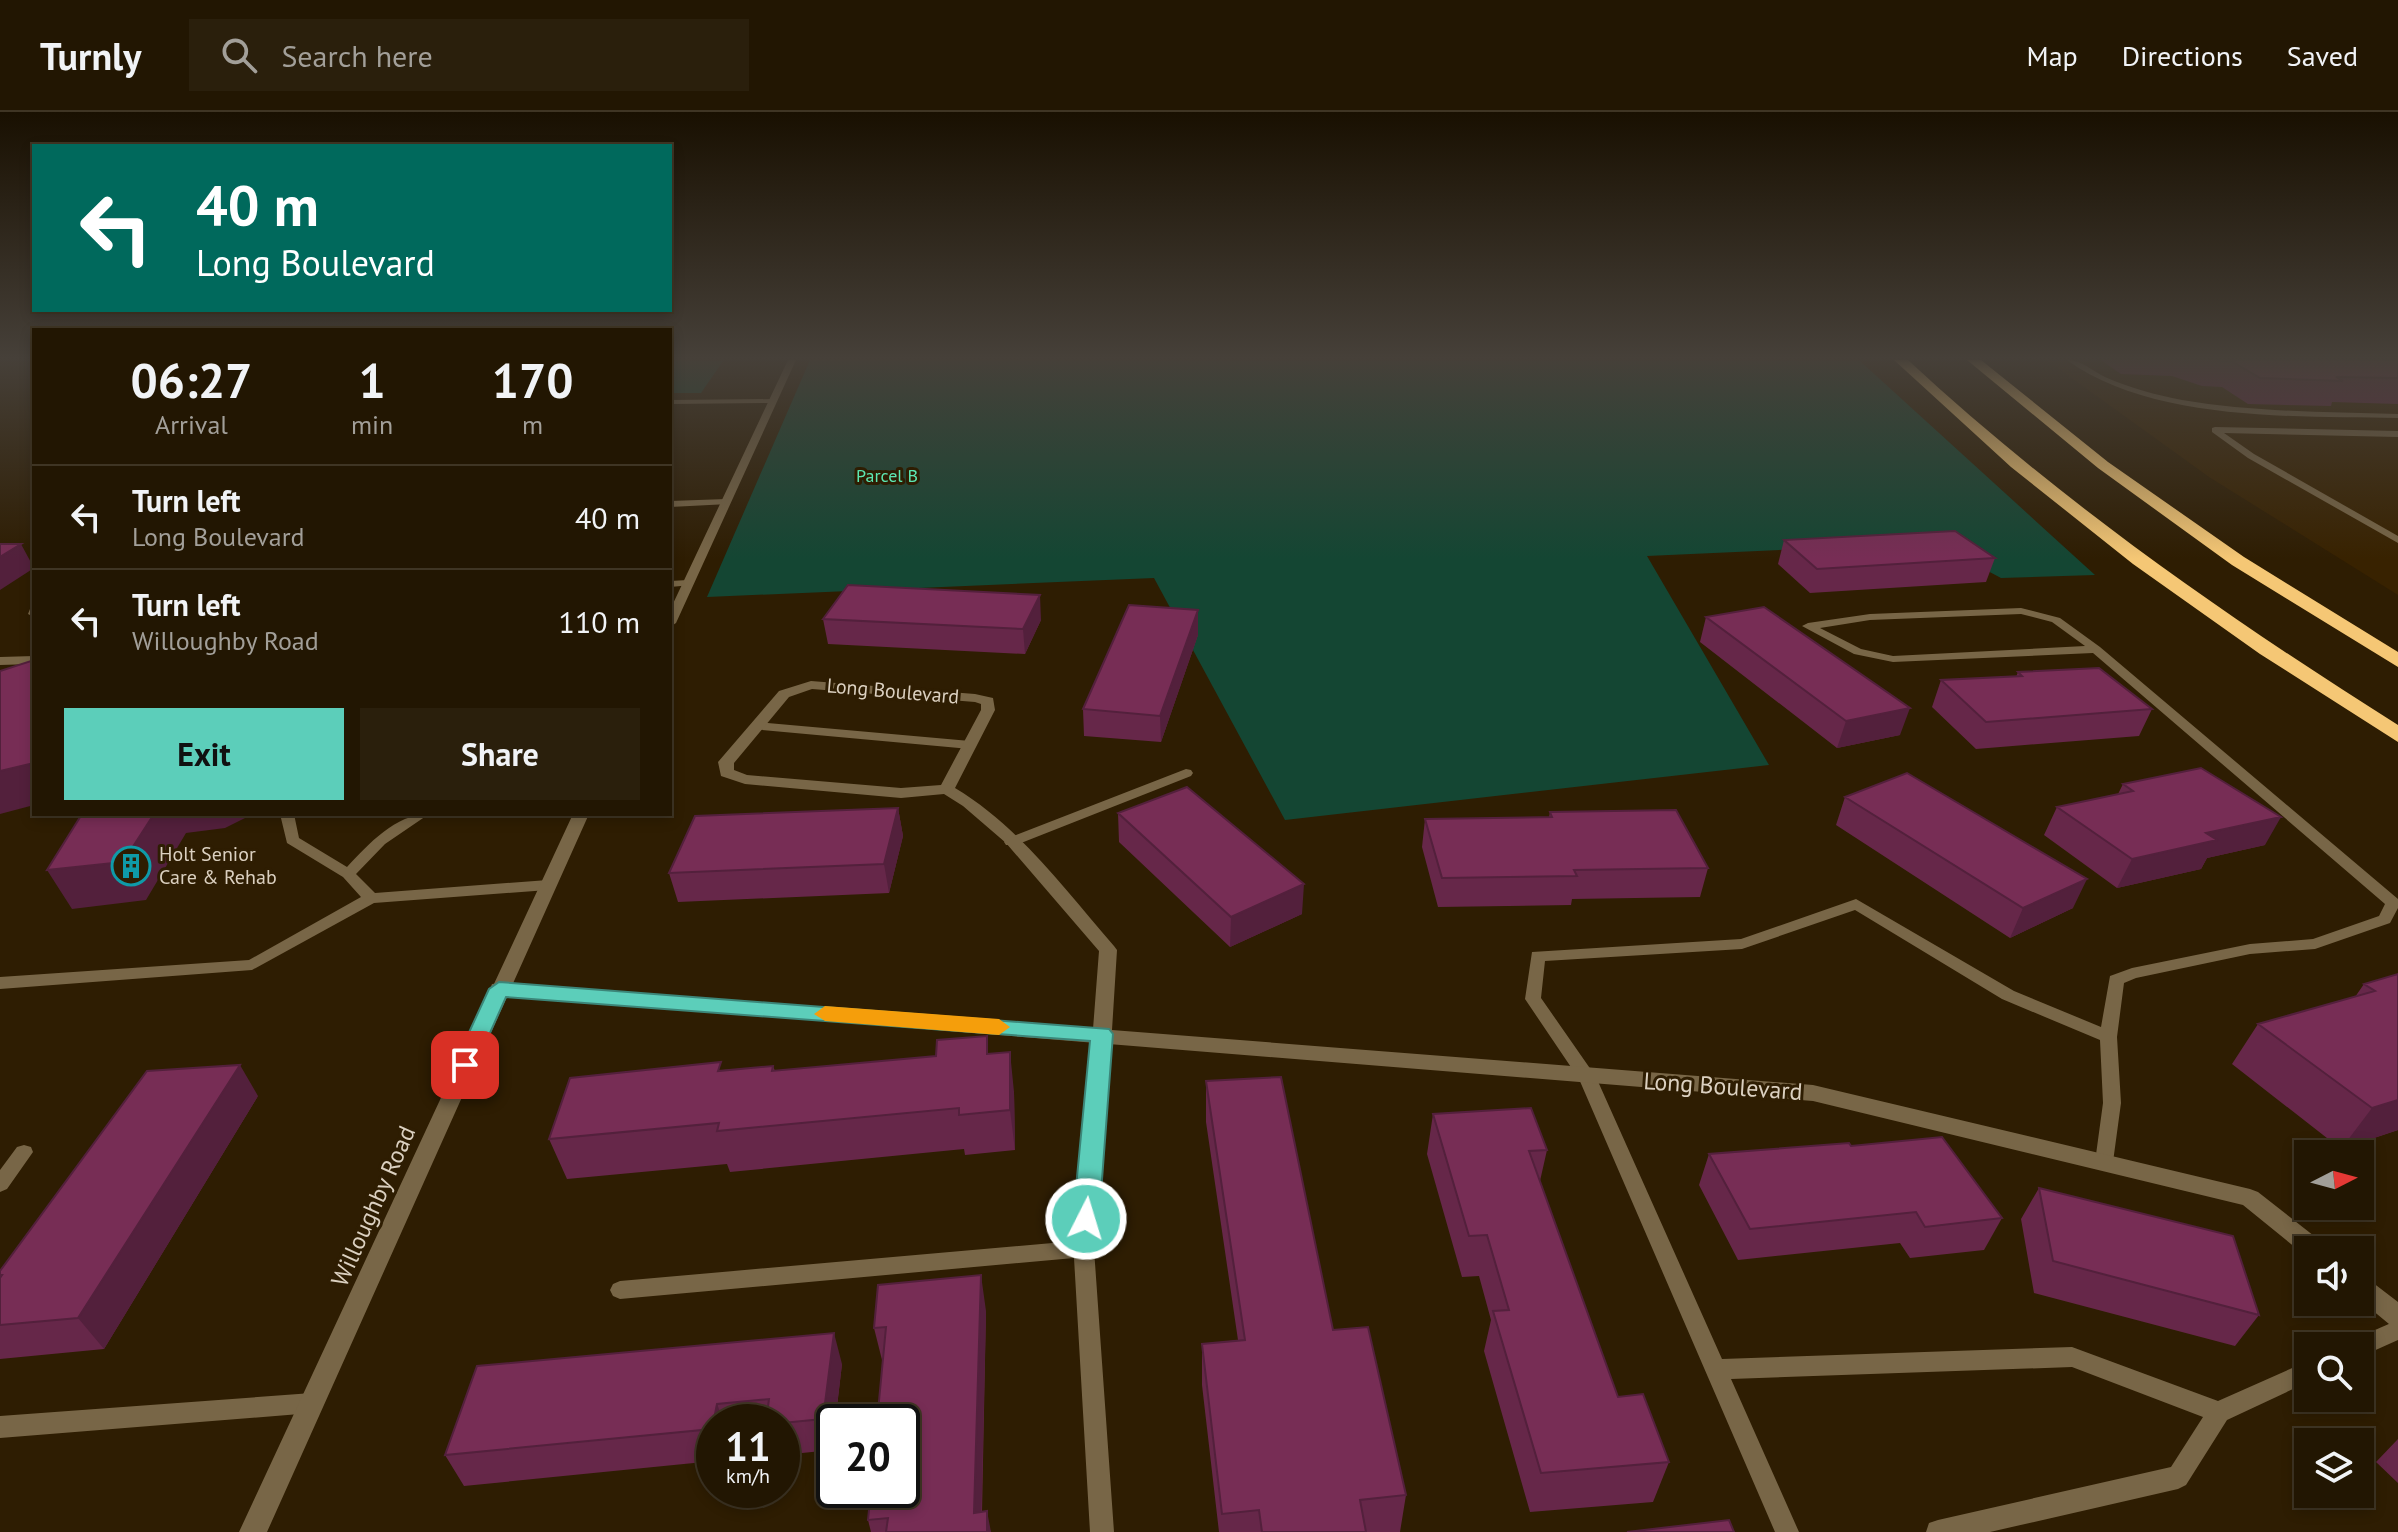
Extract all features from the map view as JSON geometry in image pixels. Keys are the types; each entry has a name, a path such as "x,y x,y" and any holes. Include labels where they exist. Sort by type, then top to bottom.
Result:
{"highway":[{"path":"1969,426 2084,519 2299,672 2398,735"},
{"path":"2055,426 2103,465 2201,535 2398,661"}],"street":[{"path":"674,606 688,583 761,426"},
{"name":"Long Boulevard","path":"811,685 988,701 947,789 901,793 745,779 726,773 726,762 756,726 784,694 811,685"},
{"path":"947,789 968,800 1011,842 1108,950 1102,1034"},
{"name":"Willoughby Road","path":"253,1532 580,816"},
{"name":"Long Boulevard","path":"499,989 1102,1034 1587,1077 1813,1093 2250,1198 2298,1236"},
{"path":"2374,1297 2398,1316"}],"lane":[{"path":"2398,434 2215,430 2251,456 2398,540"},
{"path":"672,504 726,502"},
{"path":"672,584 688,583"},
{"path":"2096,649 1893,659 1858,652 1808,626 1870,617 2021,611 2056,620 2096,649 2393,903 2385,919 2315,944 2250,949 2116,980 2108,1037 2112,1103 2104,1162"},
{"path":"0,661 32,660"},
{"path":"756,726 970,745"},
{"path":"1011,842 1186,773"},
{"path":"287,816 292,840 348,874 371,898"},
{"path":"348,874 380,841 419,816"},
{"path":"0,983 252,965 371,898 548,885"},
{"path":"1787,1532 1587,1077 1533,999 1538,956 1742,944 1856,904 2008,995 2108,1037"},
{"path":"1102,1034 1084,1249 1102,1532"},
{"path":"0,1184 24,1152"},
{"path":"620,1290 1084,1249"},
{"path":"2374,1341 2398,1330"},
{"path":"1715,1369 2072,1357 2219,1412"},
{"path":"1938,1532 2178,1477 2219,1412 2294,1377"},
{"path":"0,1427 312,1403"}],"shaded area":[{"path":"2139,426 2398,426 2398,595 2209,477"}],"green space":[{"name":"Parcel B","path":"781,426 1932,426 2095,575 2001,578 1935,543 1647,556 1769,765 1285,820 1154,578 707,597"}],"building":[{"path":"1955,531 1995,558 1817,569 1784,540"},
{"path":"0,544 21,544 0,557"},
{"path":"848,585 1040,595 1023,629 823,619"},
{"path":"1129,605 1198,610 1160,716 1083,709"},
{"path":"1764,607 1910,708 1846,721 1706,617"},
{"path":"32,661 32,763 0,771 0,671"},
{"path":"2099,668 2152,709 1986,722 1941,680 2022,676 2018,672"},
{"path":"2201,768 2281,817 2206,833 2217,840 2132,859 2057,807 2133,791 2123,784"},
{"path":"1907,773 2087,879 2023,908 1845,797"},
{"path":"1187,787 1304,884 1231,917 1118,813"},
{"path":"898,808 884,864 669,873 695,816"},
{"path":"1676,810 1708,868 1574,870 1577,876 1442,878 1425,819 1552,817 1550,812"},
{"path":"81,816 153,816 123,862 47,870"},
{"path":"2398,974 2398,1100 2372,1108 2258,1024 2375,991 2364,984"},
{"path":"987,1036 987,1054 1010,1052 1010,1110 959,1115 959,1108 717,1131 719,1123 549,1139 570,1078 721,1062 718,1071 773,1066 772,1071 936,1056 937,1040"},
{"path":"240,1065 78,1318 0,1325 0,1271 147,1071"},
{"path":"1281,1077 1333,1330 1368,1327 1406,1495 1360,1500 1366,1532 1262,1532 1259,1510 1222,1514 1202,1344 1245,1340 1206,1081"},
{"path":"1531,1108 1547,1150 1529,1151 1618,1397 1643,1394 1669,1462 1541,1473 1493,1311 1509,1310 1487,1235 1469,1236 1433,1114"},
{"path":"1942,1137 2002,1218 1925,1227 1916,1212 1750,1229 1709,1154 1849,1143 1851,1146"},
{"path":"2039,1188 2233,1236 2259,1315 2053,1261"},
{"path":"981,1275 974,1513 987,1511 987,1532 886,1532 888,1518 868,1520 869,1508 920,1508 920,1404 879,1404 886,1327 874,1328 878,1285"},
{"path":"834,1333 825,1404 816,1404 816,1420 800,1421 800,1404 768,1404 769,1399 696,1404 696,1431 445,1455 477,1366"},
{"path":"1729,1520 1734,1532 1627,1532"}],"slow traffic":[{"path":"825,1014 999,1027"}],"place":[{"name":"Holt Senior Care & Rehab","path":"131,866"}],"route":[{"path":"465,1065 499,989 1102,1034 1086,1219"}]}
